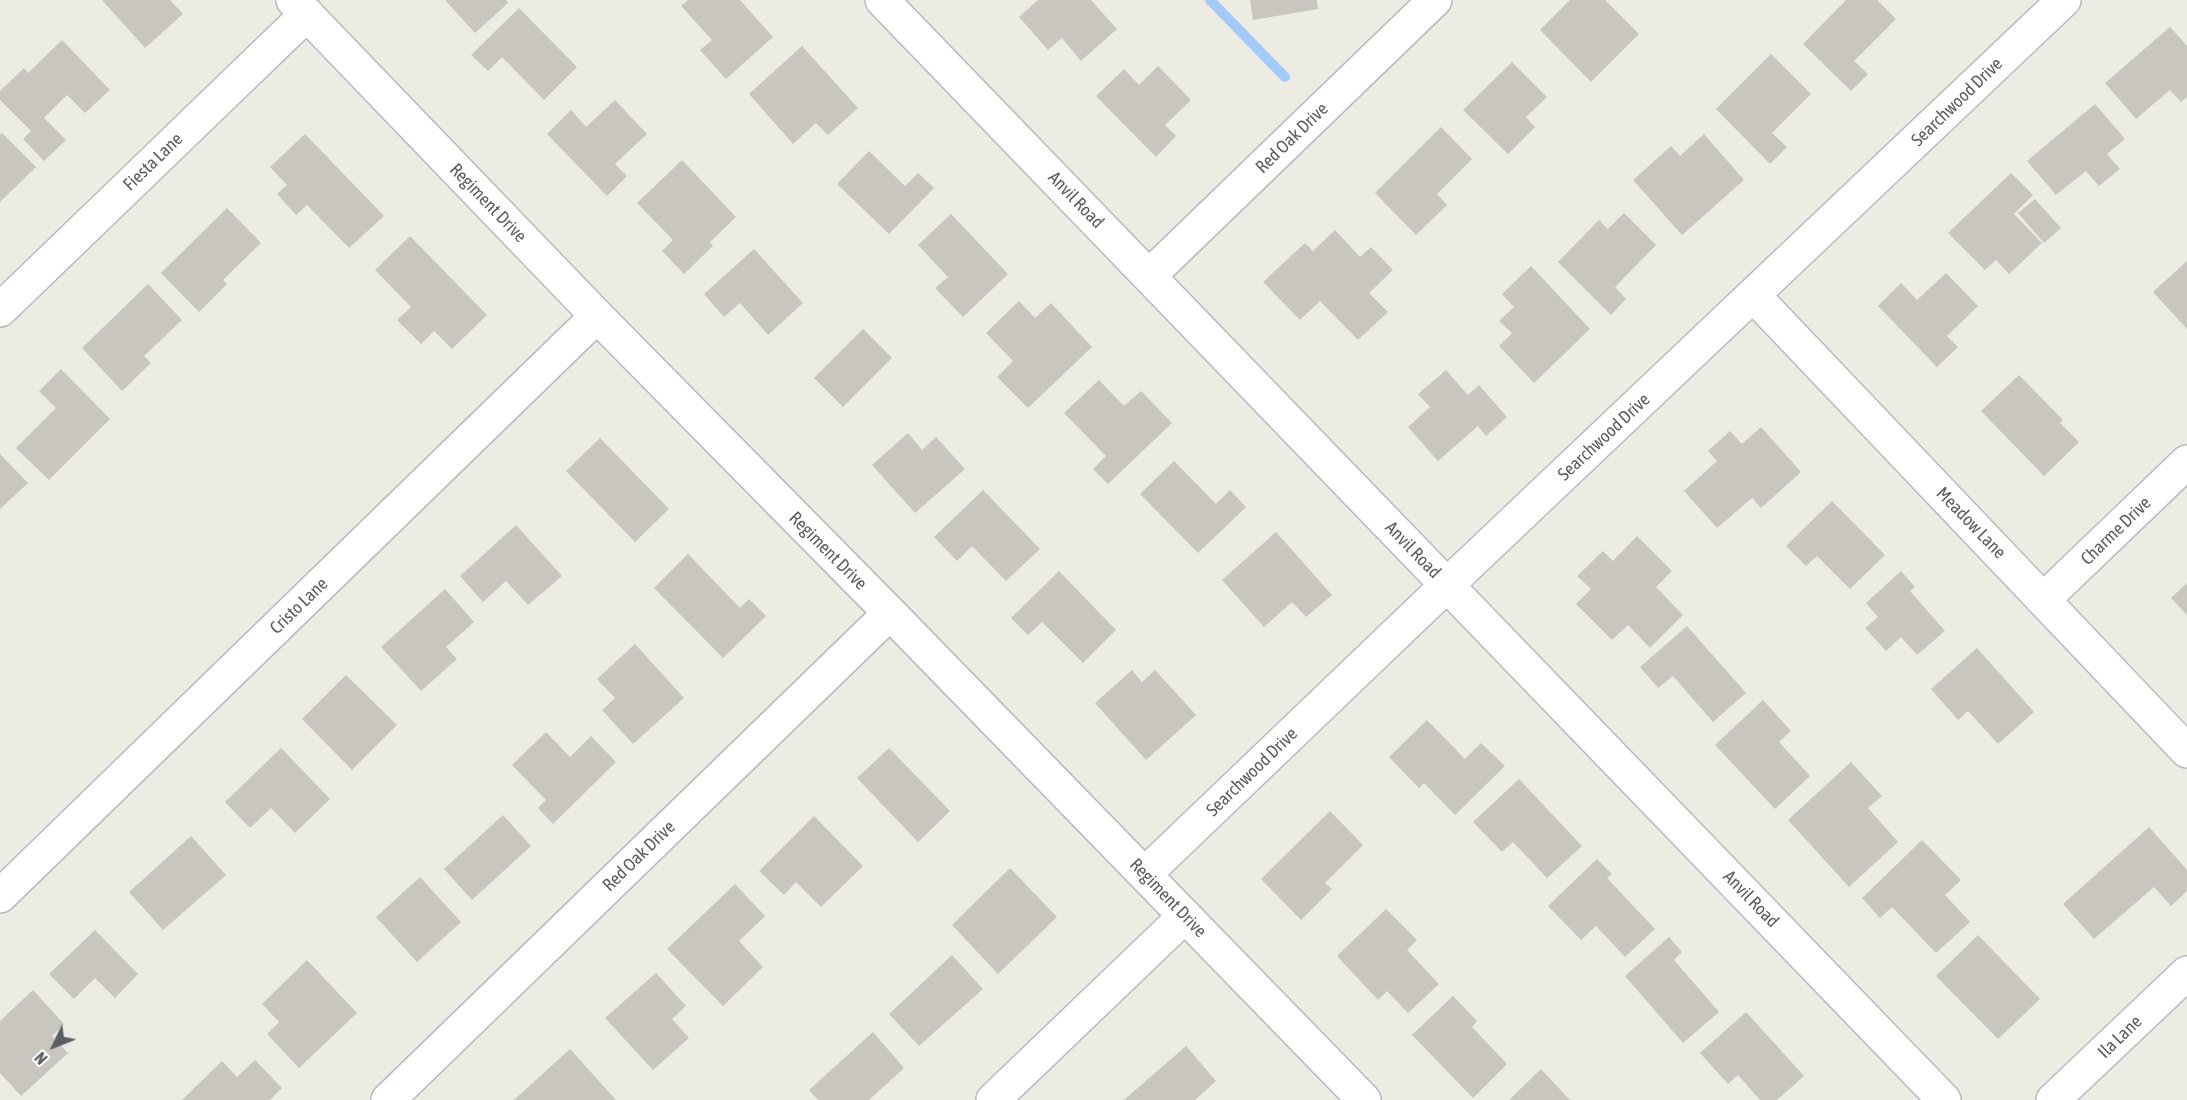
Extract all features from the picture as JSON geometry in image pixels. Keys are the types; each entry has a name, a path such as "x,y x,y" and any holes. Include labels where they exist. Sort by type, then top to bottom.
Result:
{"street":[{"name":"Anvil Road","path":"882,0 1944,1100"},
{"name":"Red Oak Drive","path":"1149,276 1435,0"},
{"name":"Searchwood Drive","path":"1145,874 2064,0"},
{"name":"Fiesta Lane","path":"0,310 300,7"},
{"name":"Regiment Drive","path":"300,7 597,316 1364,1100"},
{"name":"Meadow Lane","path":"1753,296 2187,751"},
{"name":"Cristo Lane","path":"0,896 597,316"},
{"name":"Charme Drive","path":"2044,599 2187,462"},
{"name":"Red Oak Drive","path":"388,1100 890,613"},
{"path":"993,1100 1185,916"},
{"name":"Ila Lane","path":"2054,1100 2187,973"}],"building":[{"path":"102,0 170,0 183,14 145,48"},
{"path":"445,0 506,0 508,3 475,33"},
{"path":"688,0 740,0 773,37 726,79 700,50 712,40 681,6"},
{"path":"1038,0 1091,0 1117,29 1081,61 1062,38 1048,50 1019,17"},
{"path":"1250,0 1317,0 1318,9 1253,20"},
{"path":"1570,0 1605,0 1639,34 1591,82 1540,30"},
{"path":"1846,0 1877,0 1896,19 1854,61 1868,74 1851,91 1803,44"},
{"path":"519,8 577,67 544,100 502,57 488,71 471,55"},
{"path":"2170,27 2187,46 2187,97 2181,102 2170,90 2136,119 2105,83"},
{"path":"62,40 110,90 85,113 67,95 44,118 66,140 44,161 23,139 31,131 0,100 0,91 24,68 28,73"},
{"path":"802,46 858,108 828,135 816,123 793,144 749,94"},
{"path":"1771,54 1811,94 1772,133 1787,147 1770,164 1716,109"},
{"path":"1512,62 1547,97 1526,117 1535,127 1508,154 1463,110"},
{"path":"1158,66 1191,100 1165,125 1176,136 1156,157 1096,96 1124,69 1139,85"},
{"path":"615,100 647,134 615,164 627,176 607,196 547,134 571,110 586,127"},
{"path":"2095,104 2125,139 2107,154 2120,169 2099,186 2086,171 2056,195 2027,161"},
{"path":"1441,127 1472,159 1437,194 1447,205 1416,235 1375,193"},
{"path":"2,133 36,167 0,202 0,135"},
{"path":"305,134 384,216 349,248 307,205 296,215 277,194 287,185 270,167"},
{"path":"1704,134 1744,180 1682,235 1633,180 1671,146 1680,156"},
{"path":"869,151 905,186 918,173 934,188 889,234 837,184"},
{"path":"682,160 736,217 710,242 713,246 684,274 662,251 673,240 637,203"},
{"path":"2011,173 2033,195 2014,214 2042,243 2009,274 1996,260 1985,270 1948,233"},
{"path":"2035,199 2061,228 2044,243 2018,213"},
{"path":"227,208 261,243 223,280 227,284 199,312 161,273"},
{"path":"1624,213 1656,245 1615,287 1626,299 1611,315 1558,262 1599,220 1608,229"},
{"path":"951,214 1008,274 963,317 935,288 948,277 918,245"},
{"path":"1335,230 1360,257 1371,247 1393,270 1369,293 1388,312 1358,340 1320,301 1300,320 1263,282 1305,243 1313,251"},
{"path":"410,236 487,315 452,349 434,331 421,344 397,320 411,307 375,270"},
{"path":"754,249 803,303 768,335 740,303 724,317 704,294"},
{"path":"2187,261 2187,329 2153,292"},
{"path":"1531,266 1590,329 1534,383 1499,346 1512,333 1499,321 1514,307 1502,294"},
{"path":"1946,273 1978,306 1947,336 1958,347 1937,367 1878,306 1901,283 1917,300"},
{"path":"148,284 182,320 144,356 151,363 122,391 82,348"},
{"path":"1019,301 1035,318 1051,303 1092,347 1028,408 997,377 1013,361 986,333"},
{"path":"863,329 892,358 843,407 814,378"},
{"path":"61,369 110,419 49,480 16,448 56,408 39,391"},
{"path":"1446,370 1468,395 1479,385 1507,417 1486,436 1478,426 1438,461 1408,427 1430,407 1418,394"},
{"path":"2019,375 2063,420 2060,423 2079,442 2044,476 1981,411"},
{"path":"1099,380 1124,406 1141,391 1172,423 1108,484 1093,469 1106,456 1064,413"},
{"path":"1761,427 1801,472 1761,508 1752,498 1717,528 1684,491 1717,461 1708,451 1730,431 1742,444"},
{"path":"908,433 922,450 936,437 965,469 915,513 872,465"},
{"path":"600,438 669,509 635,542 566,471"},
{"path":"0,454 28,483 0,509"},
{"path":"1174,461 1216,504 1230,490 1246,507 1198,553 1140,494"},
{"path":"983,490 1040,549 1006,581 972,546 957,561 934,537"},
{"path":"1832,501 1885,555 1850,589 1817,556 1806,566 1786,546"},
{"path":"516,525 562,576 528,605 506,581 483,602 460,576"},
{"path":"1276,532 1332,595 1306,617 1292,602 1264,627 1222,580"},
{"path":"1637,536 1672,571 1656,587 1683,615 1650,648 1628,625 1612,640 1576,604 1591,589 1577,576 1603,551 1613,561"},
{"path":"688,554 740,608 749,599 766,616 723,658 654,588"},
{"path":"1059,571 1116,630 1083,663 1042,622 1028,635 1011,618"},
{"path":"1901,571 1915,587 1910,591 1945,631 1917,655 1901,637 1886,651 1865,628 1878,617 1866,603"},
{"path":"2187,583 2187,615 2171,598"},
{"path":"445,589 474,622 446,647 457,659 421,691 381,647"},
{"path":"1687,626 1746,693 1713,722 1673,676 1658,688 1640,667"},
{"path":"635,644 684,698 633,744 602,710 615,698 597,679"},
{"path":"1977,648 2034,712 1998,744 1968,711 1958,720 1931,689"},
{"path":"1132,670 1142,682 1155,670 1196,715 1146,760 1095,703"},
{"path":"346,675 397,725 352,770 302,719"},
{"path":"1763,700 1791,731 1779,742 1810,776 1775,809 1715,745"},
{"path":"1427,720 1465,759 1481,743 1505,766 1455,815 1424,783 1419,788 1389,757"},
{"path":"546,732 570,757 591,736 616,762 553,824 538,808 546,800 512,765"},
{"path":"281,748 330,799 295,833 271,808 250,828 225,802"},
{"path":"889,748 950,811 918,842 857,778"},
{"path":"1851,762 1882,796 1868,808 1898,842 1849,887 1788,820"},
{"path":"1519,779 1582,846 1547,878 1513,842 1502,852 1473,822"},
{"path":"1330,811 1363,845 1325,883 1332,889 1301,920 1261,879"},
{"path":"503,815 531,846 472,900 444,869"},
{"path":"814,816 863,866 821,907 796,882 784,895 759,871"},
{"path":"2149,827 2187,870 2187,891 2171,906 2154,887 2094,939 2063,904"},
{"path":"191,836 226,875 163,930 129,892"},
{"path":"1922,840 1961,880 1945,895 1970,922 1936,953 1892,907 1880,918 1862,898"},
{"path":"1597,859 1612,874 1607,878 1655,929 1625,957 1596,926 1581,940 1548,906"},
{"path":"1010,868 1057,917 998,974 952,925"},
{"path":"420,877 461,922 417,962 376,917"},
{"path":"735,884 765,916 739,941 763,967 723,1006 667,949"},
{"path":"1386,909 1417,940 1407,950 1439,984 1408,1013 1387,991 1378,1000 1337,956"},
{"path":"95,930 138,974 115,998 95,978 74,999 49,974"},
{"path":"1978,935 2040,999 1998,1039 1936,976"},
{"path":"1669,937 1682,952 1674,960 1719,1012 1683,1043 1625,976"},
{"path":"952,955 983,989 919,1046 889,1014"},
{"path":"307,960 357,1013 299,1068 267,1034 279,1022 262,1004"},
{"path":"656,973 686,1006 672,1019 689,1038 653,1070 605,1018"},
{"path":"33,990 64,1024 52,1036 68,1053 21,1096 0,1073 0,1021"},
{"path":"1453,996 1477,1021 1472,1027 1507,1064 1473,1098 1412,1035"},
{"path":"1746,1012 1804,1076 1777,1100 1760,1100 1738,1075 1728,1084 1700,1053"},
{"path":"873,1032 904,1068 869,1100 818,1100 809,1090"},
{"path":"1186,1046 1216,1081 1195,1100 1124,1100"},
{"path":"570,1049 616,1100 514,1100"},
{"path":"255,1060 282,1088 270,1100 182,1100 222,1061 237,1077"},
{"path":"1541,1069 1570,1100 1509,1100"}],"waterway":[{"path":"1210,0 1285,77"}]}
